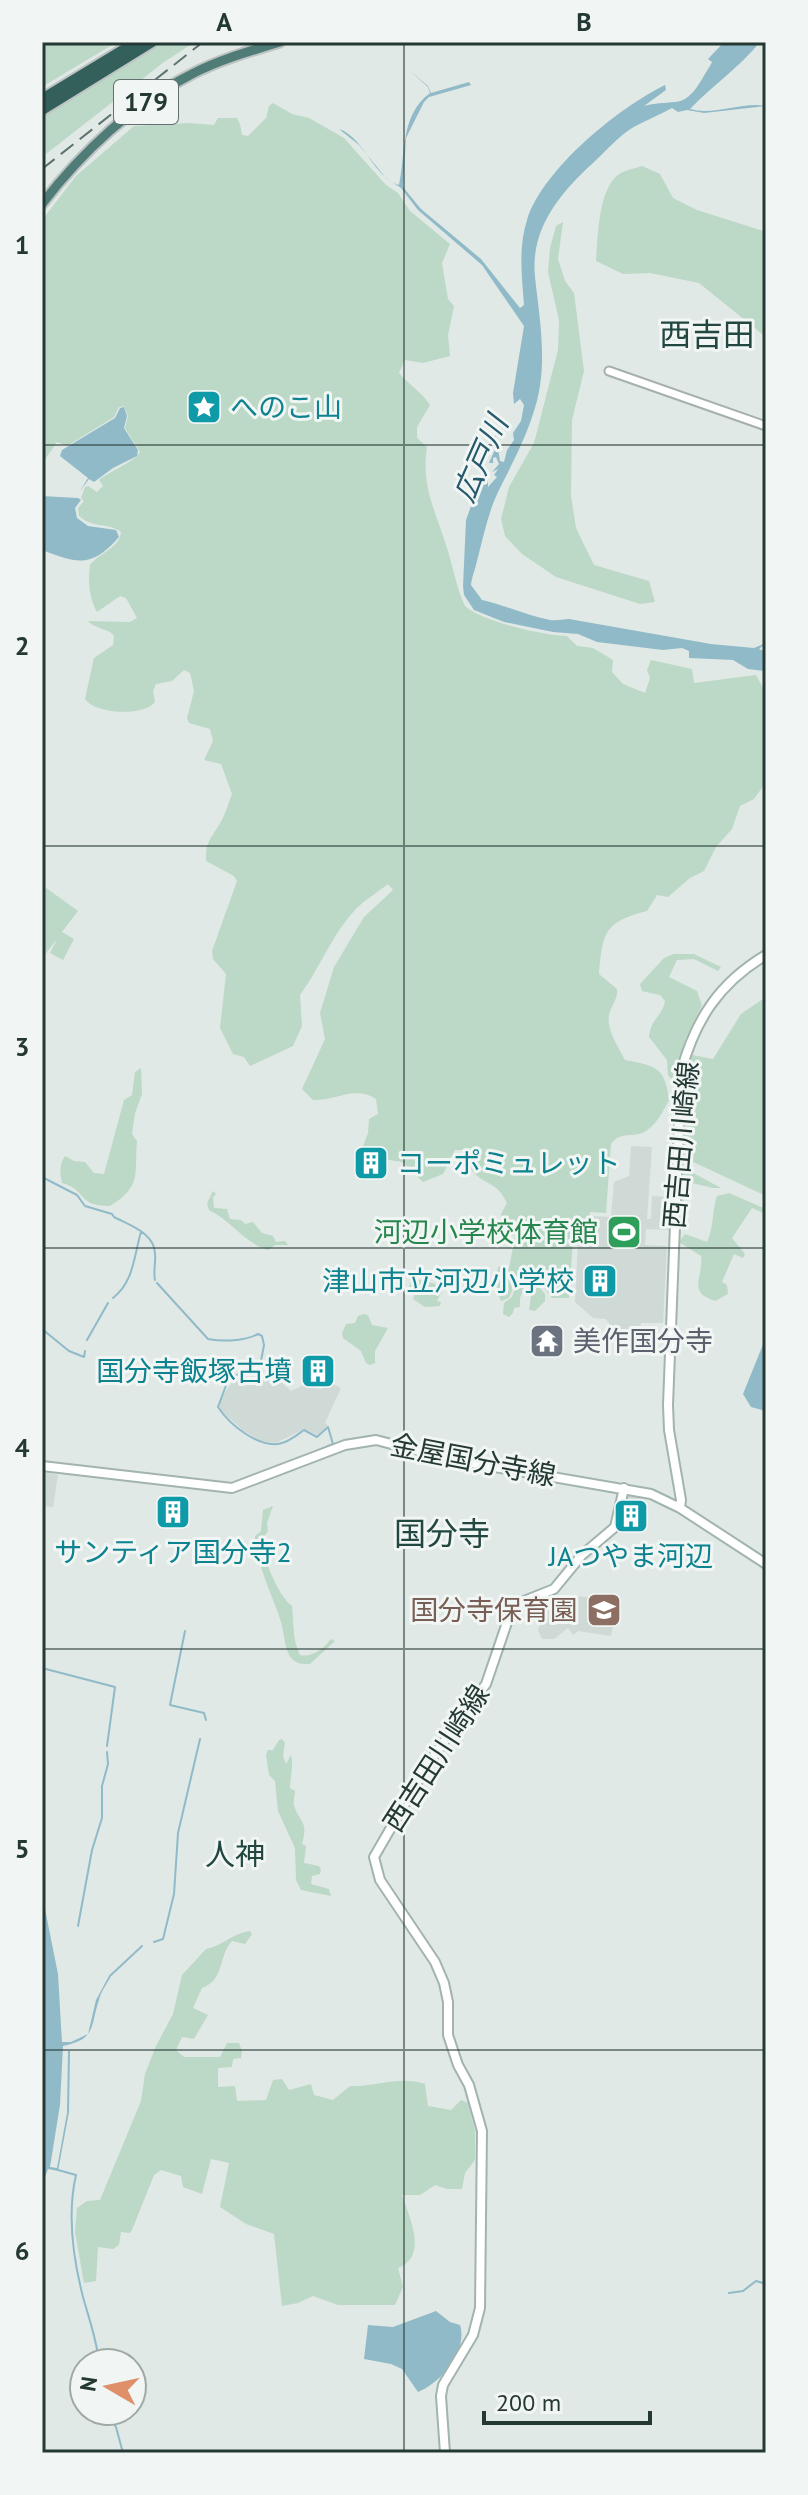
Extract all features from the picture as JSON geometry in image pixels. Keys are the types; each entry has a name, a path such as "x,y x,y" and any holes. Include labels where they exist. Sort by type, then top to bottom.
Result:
{"highway":[{"path":"42,99 136,42"},
{"path":"42,110 152,42"},
{"name":"179","path":"42,204 86,156 156,94 211,65 280,42"}],"main road":[{"name":"西吉田川崎線","path":"680,1508 668,1405 681,1072 691,1041 712,1001 744,970 766,955"},
{"name":"金屋国分寺線","path":"42,1466 232,1488 339,1447 376,1440 449,1459 624,1488"},
{"name":"西吉田川崎線","path":"445,2453 443,2385 473,2335 480,2308 482,2131 469,2085 448,2035 448,2002 442,1976 380,1880 374,1857 428,1764 486,1684 511,1611 519,1603 554,1589 582,1555 615,1527 624,1488"},
{"path":"624,1488 658,1496 766,1564"}],"street":[{"path":"609,371 766,426"}],"shaded area":[{"path":"631,1146 652,1147 647,1219 651,1219 652,1196 670,1197 668,1230 646,1229 645,1245 667,1246 663,1323 641,1323 639,1339 622,1338 606,1319 593,1318 575,1302 578,1242 590,1242 592,1216 611,1217 614,1182 629,1176"},
{"path":"260,1375 277,1378 291,1391 302,1386 321,1389 331,1383 341,1388 325,1423 328,1425 318,1435 304,1429 276,1443 261,1441 244,1431 220,1410 220,1399 232,1382"},
{"path":"42,1472 58,1475 53,1507 42,1506"},
{"path":"629,1494 642,1497 636,1528 620,1525 625,1498"},
{"path":"553,1594 598,1598 617,1606 611,1636 578,1631 573,1635 568,1628 554,1639 542,1639 538,1630 548,1604 546,1598"}],"green space":[{"path":"42,42 117,42 42,87"},
{"path":"158,42 195,42 164,62 42,157 42,117"},
{"path":"273,103 292,114 309,118 344,138 386,185 398,193 410,211 450,244 442,263 448,299 454,306 448,335 450,356 423,363 405,360 399,373 430,405 417,427 417,438 427,447 426,474 430,498 465,606 498,622 567,636 577,646 593,648 613,660 612,672 623,684 645,693 651,660 692,669 694,683 756,675 766,693 764,785 754,799 740,806 732,829 716,847 704,871 690,878 668,897 657,895 647,911 614,925 608,931 602,948 599,974 617,989 609,1020 614,1038 625,1060 651,1066 661,1074 669,1100 650,1128 619,1137 611,1144 606,1213 590,1212 588,1239 573,1239 569,1298 552,1298 540,1283 535,1282 545,1294 545,1301 535,1311 529,1310 532,1289 524,1288 520,1307 514,1308 509,1317 503,1314 504,1303 512,1297 516,1285 523,1282 516,1281 509,1298 501,1301 496,1284 497,1271 499,1266 509,1268 515,1236 507,1234 501,1214 507,1203 496,1188 473,1171 463,1150 455,1150 443,1174 423,1182 402,1162 376,1158 362,1149 369,1119 378,1114 376,1099 353,1093 313,1100 302,1089 325,1039 320,1013 334,967 364,917 393,890 388,884 364,902 334,939 300,995 302,1026 293,1046 250,1066 244,1057 233,1054 220,1028 226,974 213,959 212,951 237,881 234,876 206,861 206,850 232,794 221,764 204,760 213,741 210,729 189,723 187,718 194,691 190,673 184,670 172,681 156,684 153,691 155,702 141,710 109,710 90,704 85,699 94,658 113,645 114,636 88,621 130,622 137,618 126,598 120,596 97,612 90,590 90,565 117,542 121,532 85,520 79,516 78,508 84,501 81,498 85,487 97,492 103,486 99,480 140,452 125,428 128,416 124,406 119,407 114,417 67,446 57,442 42,464 42,220 76,176 134,126 214,125 218,118 237,118 242,135 248,136 266,118"},
{"path":"642,166 660,174 673,198 697,210 766,232 766,337 699,283 650,273 623,274 596,261 600,215 606,192 618,175"},
{"path":"563,222 558,259 565,281 574,293 584,371 572,420 571,496 576,528 594,565 649,581 655,602 640,604 556,577 522,554 505,536 501,519 509,487 534,443 558,350 559,320 548,272 556,226"},
{"path":"42,885 78,911 62,932 74,939 63,960 50,953 57,939 42,955"},
{"path":"674,954 694,954 721,967 718,971 694,959 677,960 669,977 697,991 702,1005 685,1040 676,1076 672,1080 668,1075 667,1060 649,1037 665,1001 660,995 642,991 640,984 664,958"},
{"path":"766,997 766,1196 691,1161 683,1153 687,1074 692,1055 713,1059 741,1014"},
{"path":"141,1068 142,1094 132,1134 137,1141 135,1178 128,1192 110,1206 92,1204 62,1183 62,1163 65,1156 85,1162 94,1173 104,1174 124,1100 132,1095 135,1072"},
{"path":"684,1168 721,1188 688,1182 677,1235 680,1171"},
{"path":"213,1191 216,1194 213,1197 214,1208 227,1209 230,1219 241,1220 245,1224 253,1222 262,1233 288,1245 275,1245 268,1250 252,1242 209,1210 207,1203"},
{"path":"729,1193 766,1209 766,1214 752,1208 732,1238 745,1254 743,1258 734,1254 722,1282 727,1285 728,1294 715,1301 701,1293 699,1288 701,1256 679,1242 685,1234 707,1242 717,1196"},
{"path":"423,1280 444,1287 437,1301 441,1302 440,1306 425,1307 413,1299 415,1293 408,1291 411,1281"},
{"path":"368,1315 372,1325 388,1328 375,1351 375,1363 370,1365 361,1351 343,1338 342,1333 346,1324 355,1323 358,1316"},
{"path":"273,1506 267,1523 268,1531 261,1541 272,1576 292,1606 297,1649 304,1656 321,1649 331,1639 335,1641 310,1664 298,1663 290,1656 259,1558 255,1536 261,1531 263,1510"},
{"path":"282,1739 286,1764 291,1755 290,1788 295,1791 294,1805 304,1826 304,1863 319,1866 320,1874 312,1876 311,1884 329,1889 331,1896 301,1890 296,1880 295,1848 278,1811 275,1781 269,1775 266,1754"},
{"path":"250,1931 252,1934 245,1944 232,1941 218,1974 202,1988 193,2008 208,2015 194,2039 182,2037 176,2050 184,2057 220,2057 227,2043 239,2043 241,2058 233,2059 232,2067 218,2068 218,2087 235,2086 237,2101 266,2100 273,2080 282,2079 289,2090 311,2084 314,2095 333,2100 350,2086 407,2081 425,2084 428,2106 451,2110 461,2100 468,2103 475,2131 475,2160 465,2173 462,2189 435,2185 420,2195 402,2195 415,2245 413,2255 398,2268 403,2287 395,2305 338,2305 313,2296 282,2306 274,2234 246,2224 220,2207 229,2163 211,2159 202,2194 183,2187 181,2176 161,2170 154,2175 132,2230 130,2233 121,2232 119,2245 113,2249 98,2247 96,2281 84,2283 75,2232 77,2208 87,2201 100,2200 141,2101 145,2074 173,2014 182,1975 206,1949"}],"water":[{"path":"724,42 760,42 690,109 709,111 748,105 766,106 704,113 678,112 672,108 645,121 629,130 569,187 542,228 535,260 542,346 538,397 526,434 491,508 471,585 482,600 550,620 569,619 711,644 754,648 766,643 759,649 766,652 765,671 748,669 733,660 689,658 689,651 682,648 663,650 597,642 578,634 504,622 474,610 464,595 463,586 466,520 487,462 482,478 488,480 488,487 497,477 494,475 498,469 492,472 499,464 496,457 493,463 489,463 496,447 493,442 498,430 496,437 500,461 504,462 514,440 513,433 521,421 524,405 520,399 514,404 513,393 524,326 482,265 418,210 401,188 392,182 399,185 406,135 409,123 420,102 430,93 428,87 409,70 428,86 431,93 469,82 471,85 429,97 424,102 406,138 403,187 421,209 481,259 520,308 524,305 522,252 527,220 536,200 565,161 605,124 665,85 666,90 644,106 687,98 710,66 712,62 708,59"},
{"path":"124,407 127,416 124,428 138,450 137,456 94,482 89,479 80,491 88,478 60,456 62,450 115,418 120,408"},
{"path":"42,496 78,498 81,500 75,508 77,518 88,526 116,530 119,537 92,559 74,560 42,550"},
{"path":"766,1337 766,1411 751,1407 743,1394"},
{"path":"42,1894 58,1974 62,2042 71,2042 88,2034 82,2040 63,2046 60,2105 50,2167 57,2168 67,2113 70,2051 69,2112 58,2171 48,2169 42,2185"},
{"path":"110,1974 111,1976 101,1994 88,2033 96,2000"},
{"path":"436,2311 450,2322 460,2325 460,2345 451,2365 427,2388 418,2392 402,2369 364,2359 368,2325 393,2327"}],"waterway":[{"path":"42,1177 77,1195 85,1206 112,1214 146,1235 154,1247 155,1280"},
{"path":"113,1298 129,1276 141,1232"},
{"path":"157,1283 208,1339 234,1340 258,1334 262,1336 261,1361 228,1380 218,1407 237,1428 264,1443 285,1442 304,1430 317,1437 328,1427 333,1444 308,1455"},
{"path":"87,1340 108,1303"},
{"path":"42,1329 69,1351 84,1357 85,1351"},
{"path":"185,1631 170,1705 204,1713 206,1720"},
{"path":"42,1668 115,1687 107,1746"},
{"path":"154,1942 163,1939 174,1894 178,1833 200,1739"},
{"path":"78,1926 92,1850 102,1818 102,1786 108,1764 107,1752"},
{"path":"111,1975 142,1946"},
{"path":"58,2170 76,2175 72,2205 74,2252 96,2347"},
{"path":"729,2293 743,2291 756,2281 766,2284"},
{"path":"116,2427 123,2453"}],"railway":[{"path":"42,169 203,42"}],"place":[{"name":"へのこ山","path":"204,407"},
{"name":"コーポミュレット","path":"371,1163"},
{"name":"河辺小学校体育館","path":"624,1232"},
{"name":"津山市立河辺小学校","path":"600,1281"},
{"name":"美作国分寺","path":"547,1341"},
{"name":"国分寺飯塚古墳","path":"318,1371"},
{"name":"サンティア国分寺2","path":"173,1512"},
{"name":"JAつやま河辺","path":"631,1516"},
{"name":"国分寺保育園","path":"604,1610"}],"district":[{"name":"西吉田","path":"707,335"},
{"name":"国分寺","path":"442,1534"},
{"name":"人神","path":"235,1855"}],"water label":[{"name":"広戸川","path":"481,459"}]}
